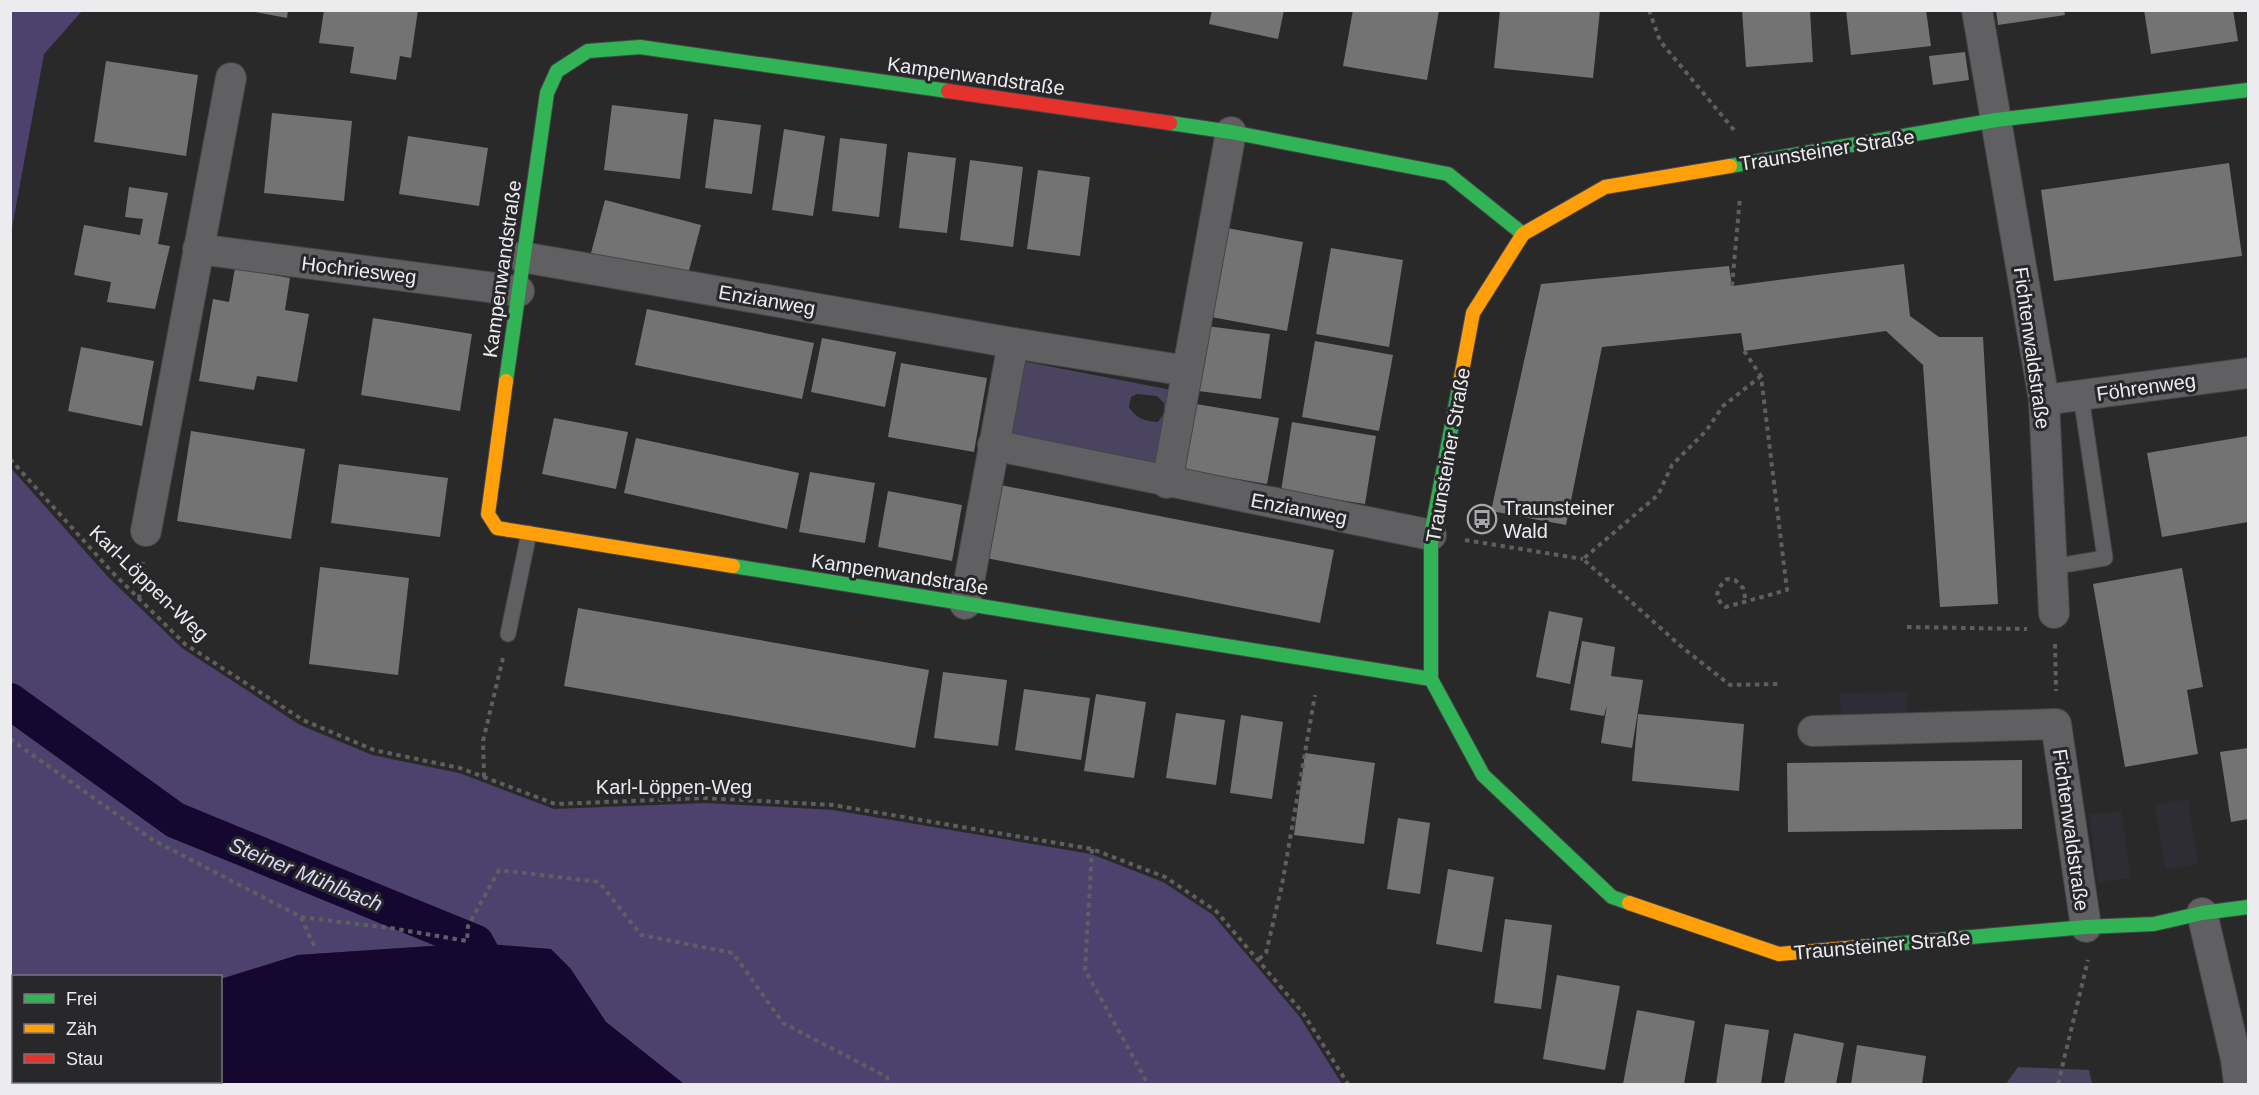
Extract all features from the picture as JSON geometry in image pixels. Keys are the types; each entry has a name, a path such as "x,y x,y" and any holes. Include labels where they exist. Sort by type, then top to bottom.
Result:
{"street":[{"path":"1977,10 1996,120"},
{"name":"Kampenwandstraße","path":"1431,679 498,528 488,513 522,257 547,93 557,70 588,51 640,47 1231,132 1448,174 1523,234"},
{"path":"146,531 231,78"},
{"name":"Traunsteiner Straße","path":"2248,90 1996,120 1605,187 1523,234 1473,313 1431,534 1431,679 1483,775 1612,897 1779,954 2091,926 2154,924 2202,913 2248,907"},
{"name":"Fichtenwaldstraße","path":"1996,120 2044,400 2054,621"},
{"path":"1167,483 1231,132"},
{"name":"Hochriesweg","path":"198,249 519,291"},
{"name":"Enzianweg","path":"522,257 1013,343 1187,370"},
{"path":"965,604 1013,343"},
{"name":"Föhrenweg","path":"2044,400 2248,373"},
{"name":"Enzianweg","path":"993,445 1167,483 1431,534"},
{"name":"Fichtenwaldstraße","path":"1814,731 2056,724 2091,926"},
{"path":"2202,913 2236,1059 2239,1084"}],"lane":[{"path":"2052,567 2105,558 2081,396"},
{"path":"508,634 529,533"}],"path":[{"path":"1649,10 1660,41 1759,160"},
{"path":"1732,286 1743,163"},
{"path":"1744,351 1761,376 1787,590 1726,608 1720,603 1717,595 1719,586 1727,579 1736,580 1743,588 1746,602"},
{"path":"1582,559 1658,495 1672,465 1706,431 1723,406 1761,376"},
{"name":"Karl-Löppen-Weg","path":"10,459 112,572 185,644 303,720 374,750 460,768 555,804 705,798 833,805 1092,849 1165,877 1216,911 1304,1013 1348,1084"},
{"path":"1431,534 1582,559 1683,648 1730,685 1779,684"},
{"path":"1907,627 2054,621 2056,724"},
{"path":"484,777 483,741 508,634"},
{"path":"1259,959 1266,953 1282,885 1321,661"},
{"path":"10,739 153,840 301,917 390,928 467,941 468,926 499,870 599,882 640,935 733,953 783,1023 887,1077 888,1084"},
{"path":"1092,849 1085,970 1148,1084"},
{"path":"301,917 316,950"},
{"path":"2058,1084 2091,926"}],"shaded area":[{"path":"11,10 82,11 44,54 11,233"},
{"path":"1022,361 1177,391 1167,483 1018,450 1009,428","holes":["1137,394 1157,396 1164,403 1164,413 1158,422 1141,419 1129,407 1131,397"]},
{"path":"10,467 108,577 182,648 300,725 372,755 459,773 554,809 705,803 833,810 1091,854 1163,882 1213,915 1299,1016 1342,1084 684,1084 606,1022 570,968 476,943 298,955 222,979 222,975 12,975 11,1036"},
{"path":"1907,692 1908,719 1841,721 1840,693"},
{"path":"2188,799 2198,864 2166,870 2155,805"},
{"path":"2121,811 2131,878 2098,882 2089,815"},
{"path":"476,943 551,949 570,968 606,1022 684,1084 11,1084 11,1036 12,1083 222,1083 222,979 298,955"},
{"path":"2018,1067 2089,1070 2092,1084 2006,1084"}],"building":[{"path":"244,10 288,10 287,18"},
{"path":"324,10 418,10 411,58 400,56 396,80 350,73 354,47 319,43"},
{"path":"1212,10 1284,10 1278,39 1209,24"},
{"path":"1353,10 1439,10 1427,80 1343,66"},
{"path":"1500,10 1600,10 1593,78 1494,68"},
{"path":"1742,10 1810,10 1813,62 1746,67"},
{"path":"1846,10 1926,10 1931,46 1851,55"},
{"path":"1996,10 2064,10 2065,15 1998,25"},
{"path":"2144,10 2233,10 2238,41 2151,54"},
{"path":"1965,52 1969,80 1933,85 1929,56"},
{"path":"106,61 198,75 186,156 94,142"},
{"path":"612,105 688,114 680,179 604,170"},
{"path":"272,113 352,121 344,201 264,193"},
{"path":"714,119 761,125 752,194 705,188"},
{"path":"784,129 825,136 813,216 772,210"},
{"path":"408,136 488,148 479,206 399,194"},
{"path":"840,138 887,144 879,217 832,211"},
{"path":"908,152 956,158 947,233 899,228"},
{"path":"970,160 1023,167 1013,247 960,240"},
{"path":"2229,163 2242,256 2054,281 2041,190"},
{"path":"1038,170 1090,177 1080,256 1027,249"},
{"path":"129,187 168,193 158,244 170,246 155,309 107,302 111,282 74,275 84,225 140,235 143,219 125,217"},
{"path":"605,200 701,225 687,278 591,253"},
{"path":"1227,228 1303,242 1287,331 1211,317"},
{"path":"1331,248 1403,260 1389,347 1316,334"},
{"path":"1904,264 1910,316 1939,337 1983,337 1998,604 1940,607 1923,365 1886,331 1744,351 1741,333 1602,347 1566,525 1491,511 1541,284 1729,266 1732,286"},
{"path":"235,268 290,278 285,310 309,314 297,382 257,376 254,390 199,381 213,299 229,302"},
{"path":"647,309 814,343 802,399 635,365"},
{"path":"373,318 472,334 460,411 361,395"},
{"path":"1206,326 1270,334 1261,399 1198,391"},
{"path":"822,338 896,352 885,407 811,392"},
{"path":"1315,341 1393,355 1379,431 1302,417"},
{"path":"81,347 154,361 142,426 68,411"},
{"path":"901,363 987,378 974,452 888,437"},
{"path":"1190,403 1279,418 1267,484 1179,469"},
{"path":"554,418 628,432 616,489 542,474"},
{"path":"1292,422 1376,436 1365,504 1281,491"},
{"path":"191,431 305,449 291,539 177,521"},
{"path":"2248,436 2248,522 2162,537 2147,453"},
{"path":"636,438 799,473 787,529 624,493"},
{"path":"339,464 448,478 440,537 331,523"},
{"path":"810,472 875,483 865,543 799,532"},
{"path":"995,484 1334,550 1320,623 981,557"},
{"path":"888,491 962,505 952,561 878,547"},
{"path":"320,567 409,578 398,675 309,664"},
{"path":"2182,568 2203,687 2187,690 2198,754 2125,767 2093,584"},
{"path":"578,608 929,670 915,748 564,686"},
{"path":"1549,611 1583,618 1570,684 1536,677"},
{"path":"1582,641 1615,647 1611,676 1643,680 1632,748 1601,743 1607,705 1604,716 1570,710"},
{"path":"943,672 1007,680 998,746 934,738"},
{"path":"1024,689 1090,698 1081,760 1015,750"},
{"path":"1096,694 1146,702 1134,778 1084,771"},
{"path":"1176,713 1225,720 1216,785 1166,778"},
{"path":"1638,714 1744,724 1739,791 1632,781"},
{"path":"1241,715 1283,722 1272,799 1230,793"},
{"path":"2248,748 2248,819 2231,822 2220,752"},
{"path":"1305,753 1375,763 1364,844 1294,835"},
{"path":"2022,760 2022,829 1788,832 1787,763"},
{"path":"1398,818 1430,823 1420,894 1387,889"},
{"path":"1448,869 1494,877 1482,952 1436,944"},
{"path":"1505,919 1552,925 1541,1009 1494,1003"},
{"path":"1557,975 1620,986 1605,1070 1543,1059"},
{"path":"1637,1010 1695,1021 1684,1084 1623,1084"},
{"path":"1725,1024 1769,1030 1761,1084 1716,1084"},
{"path":"1794,1033 1844,1043 1836,1084 1784,1084"},
{"path":"1857,1045 1926,1056 1922,1084 1851,1084"}],"waterway":[{"name":"Steiner Mühlbach","path":"10,701 175,820 476,943 500,987"}],"traffic: fast":[{"path":"506,381 547,93 557,71 588,51 640,47 948,91"},
{"path":"1730,166 1996,120 2248,90"},
{"path":"1170,123 1231,132 1448,174 1523,234"},
{"path":"1460,382 1431,535 1431,679 1483,775 1612,897 1629,903"},
{"path":"733,566 1431,679"},
{"path":"1870,946 2086,927 2154,924 2202,913 2248,907"}],"traffic: slow":[{"path":"1460,382 1473,313 1523,234 1605,187 1730,166"},
{"path":"506,381 488,514 497,528 733,566"},
{"path":"1629,903 1779,954 1870,946"}],"traffic: jam":[{"path":"948,91 1170,123"}],"place":[{"name":"Traunsteiner Wald","path":"1482,519"}]}
